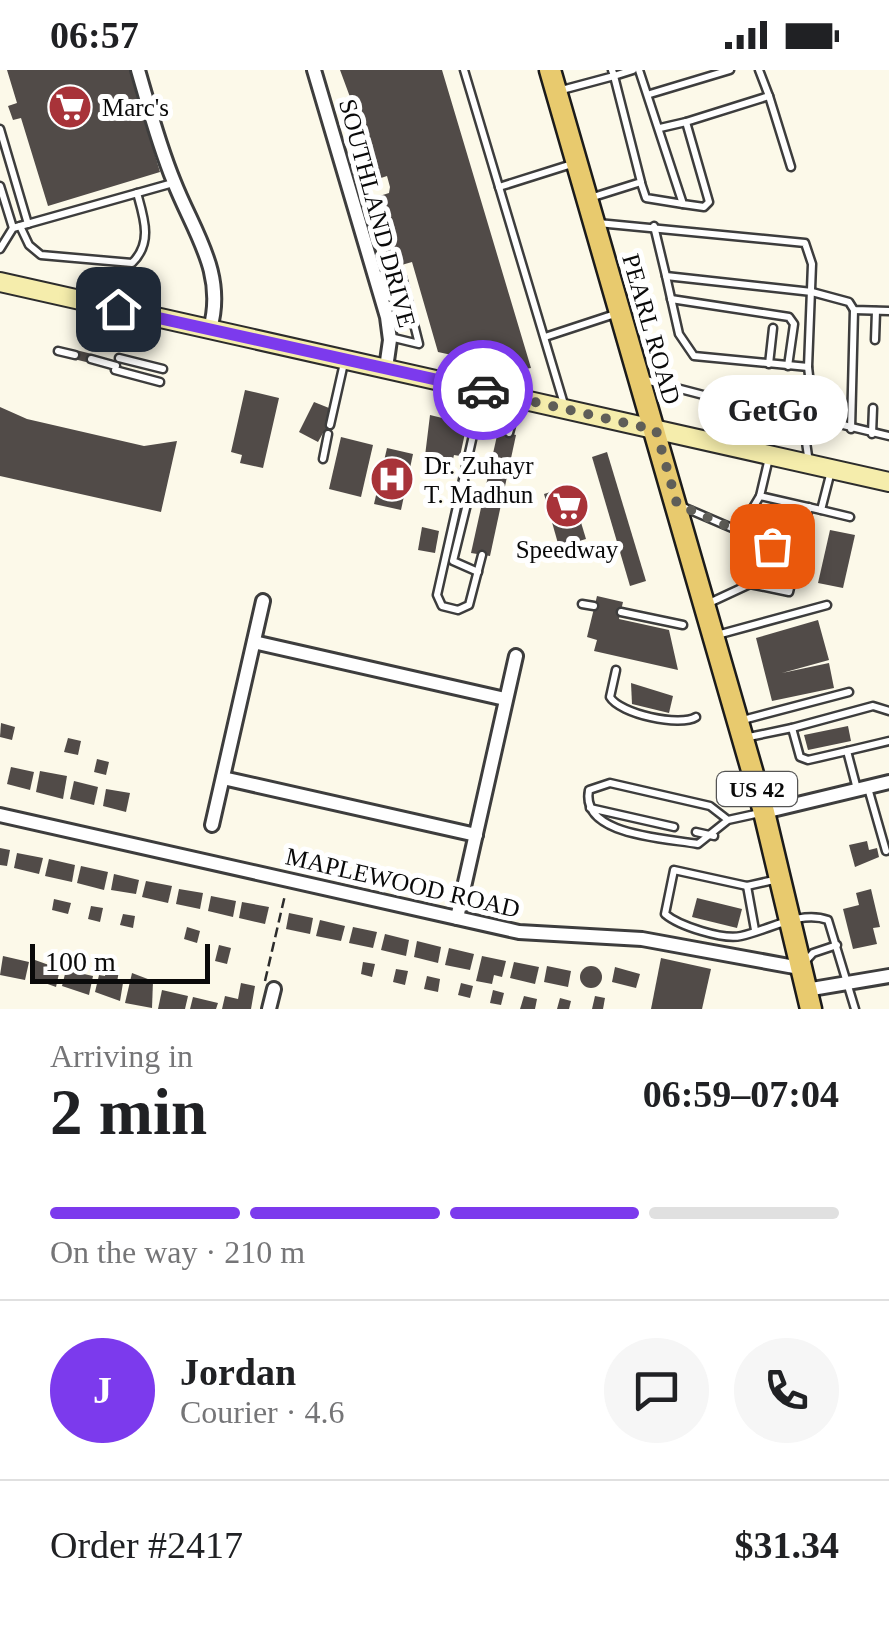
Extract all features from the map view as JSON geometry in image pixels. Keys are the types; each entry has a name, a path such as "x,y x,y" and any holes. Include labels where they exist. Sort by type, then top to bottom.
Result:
{"main road":[{"name":"PEARL ROAD","path":"550,70 741,729 808,1000"},
{"path":"0,282 889,482"}],"street":[{"path":"138,70 174,182 212,268 216,307 210,330"},
{"name":"SOUTHLAND DRIVE","path":"314,70 378,283 390,337 386,368"},
{"path":"212,825 263,600"},
{"path":"254,642 505,699"},
{"path":"457,918 516,656"},
{"path":"223,778 476,835"},
{"path":"764,812 889,782"},
{"name":"MAPLEWOOD ROAD","path":"0,815 519,932 642,939 800,968"},
{"path":"808,1000 848,980 889,976"},
{"path":"269,989 269,1009"}],"lane":[{"path":"464,70 566,408"},
{"path":"556,91 636,70 650,94 683,204"},
{"path":"650,94 730,70"},
{"path":"759,70 791,168"},
{"path":"613,73 646,198 704,207 710,202 686,122"},
{"path":"660,128 769,96"},
{"path":"0,129 20,226 29,245 41,255 132,263 142,253 145,240 137,193"},
{"path":"499,187 578,162"},
{"path":"0,249 2,238 20,226 174,182"},
{"path":"588,198 641,182"},
{"path":"0,186 4,210 20,226"},
{"path":"595,223 806,243 811,251 812,292 808,367 814,418 806,442 810,464"},
{"path":"654,226 684,347 694,356 808,367"},
{"path":"666,276 812,292 850,302 854,310 851,429"},
{"path":"378,283 402,278 419,344 390,337"},
{"path":"671,299 789,317 794,324 788,366"},
{"path":"854,310 889,312"},
{"path":"875,340 876,311"},
{"path":"545,338 621,312"},
{"path":"769,364 773,328"},
{"path":"58,351 75,355"},
{"path":"91,359 164,369"},
{"path":"323,459 345,359"},
{"path":"117,365 160,382"},
{"path":"640,378 712,398 721,406 758,416 760,496 740,535 750,584"},
{"path":"482,555 467,608 453,610 439,602 483,390"},
{"path":"510,433 518,398"},
{"path":"872,434 873,408"},
{"path":"814,418 889,436"},
{"path":"821,510 831,469"},
{"path":"464,478 468,500 453,562 478,572"},
{"path":"760,496 850,516"},
{"path":"677,504 772,546"},
{"path":"706,605 750,584 789,592 794,551 810,508"},
{"path":"746,520 776,528"},
{"path":"746,558 768,563"},
{"path":"582,604 594,606"},
{"path":"714,636 826,605"},
{"path":"621,612 682,625"},
{"path":"616,670 610,697 618,707 685,722 696,716"},
{"path":"741,729 849,692"},
{"path":"741,729 792,728 873,706 889,711"},
{"path":"792,728 800,756 808,760 889,741"},
{"path":"847,751 886,851"},
{"path":"588,808 589,790 610,782 710,806 728,820"},
{"path":"588,808 608,824 698,844 715,836 728,820 764,812"},
{"path":"588,808 674,828"},
{"path":"696,832 715,836"},
{"path":"780,878 747,886 674,870 665,914 674,922 738,938 807,917 828,920 855,1009"},
{"path":"747,886 755,930"},
{"path":"734,958 738,938"},
{"path":"800,968 813,953 838,945"}],"path":[{"path":"269,989 285,895"}],"building":[{"path":"7,70 130,70 160,172 48,206 21,118 13,120 8,106 17,103"},
{"path":"340,70 442,70 531,368 520,370 438,352 412,262 391,268 370,199 389,193 387,176 366,183 361,167 356,168 350,130 360,124"},
{"path":"76,350 92,354 90,363 74,359"},
{"path":"722,382 782,388 780,407 720,401"},
{"path":"245,390 279,398 263,468 240,463 242,455 231,452"},
{"path":"314,402 329,408 326,424 332,425 331,435 323,433 318,442 299,432"},
{"path":"0,407 27,419 144,446 177,441 161,512 0,476"},
{"path":"430,415 467,424 460,456 454,455 452,463 425,456"},
{"path":"498,431 516,435 490,556 471,553"},
{"path":"341,437 373,445 361,497 329,489"},
{"path":"387,448 413,454 401,510 374,504"},
{"path":"607,452 646,581 630,586 592,457"},
{"path":"570,486 586,539 559,547 544,494"},
{"path":"780,513 798,517 783,581 765,577"},
{"path":"422,527 439,531 435,553 418,550"},
{"path":"830,530 855,535 843,588 818,583"},
{"path":"597,596 623,602 619,619 669,630 678,670 594,651 597,640 587,637"},
{"path":"818,620 829,660 782,673 829,663 834,688 772,701 756,638"},
{"path":"631,683 673,696 669,713 632,704"},
{"path":"1,723 15,727 12,740 0,737"},
{"path":"848,726 851,741 808,750 804,735"},
{"path":"68,738 81,741 78,755 64,752"},
{"path":"97,759 109,762 106,775 94,772"},
{"path":"11,767 34,772 30,790 7,784"},
{"path":"40,771 67,776 63,799 36,792"},
{"path":"74,781 98,787 94,805 70,799"},
{"path":"106,789 130,793 126,812 103,806"},
{"path":"867,841 869,850 877,848 879,857 855,867 849,845"},
{"path":"0,848 10,850 7,866 0,865"},
{"path":"17,853 43,858 39,874 14,868"},
{"path":"49,859 75,865 72,882 45,876"},
{"path":"81,866 108,872 104,890 77,883"},
{"path":"114,874 139,880 136,894 111,890"},
{"path":"146,881 172,886 168,903 142,897"},
{"path":"179,889 203,893 200,909 176,904"},
{"path":"871,889 880,927 873,928 877,944 853,949 843,909 859,905 856,893"},
{"path":"211,896 236,901 233,917 208,911"},
{"path":"697,898 742,909 737,928 692,917"},
{"path":"54,899 71,903 68,914 52,910"},
{"path":"242,902 269,907 265,924 239,918"},
{"path":"91,906 103,908 100,922 88,919"},
{"path":"289,913 313,918 310,934 286,929"},
{"path":"123,914 135,916 133,928 120,925"},
{"path":"320,920 345,926 341,941 316,936"},
{"path":"187,927 200,931 197,943 184,939"},
{"path":"353,927 377,932 373,948 349,943"},
{"path":"385,934 409,940 406,956 381,950"},
{"path":"417,941 441,947 438,963 414,957"},
{"path":"219,945 231,948 227,964 215,961"},
{"path":"449,948 474,954 470,970 445,965"},
{"path":"3,956 29,962 25,980 0,975"},
{"path":"482,956 506,961 502,977 494,975 492,984 476,981"},
{"path":"661,958 711,969 702,1009 651,1009"},
{"path":"35,960 60,969 56,987 31,978"},
{"path":"363,962 375,964 372,977 361,974"},
{"path":"514,962 539,967 535,984 510,978"},
{"path":"547,966 571,971 568,987 544,982"},
{"path":"587,966 595,966 602,977 595,988 587,988 580,981 580,973"},
{"path":"615,967 640,974 636,988 612,982"},
{"path":"106,969 119,971 117,982 123,983 120,1001 95,992 99,975 105,976"},
{"path":"396,969 408,971 405,985 393,982"},
{"path":"66,970 93,976 89,995 62,986"},
{"path":"132,973 153,981 152,1008 125,1003"},
{"path":"427,976 440,979 438,992 424,989"},
{"path":"241,983 255,986 251,1009 222,1009 225,996 238,999"},
{"path":"461,983 473,986 470,998 458,995"},
{"path":"162,990 188,996 185,1009 158,1009"},
{"path":"493,990 504,993 501,1005 490,1003"},
{"path":"524,996 537,999 535,1009 520,1009"},
{"path":"595,996 605,998 603,1009 592,1009"},
{"path":"193,997 218,1003 216,1009 190,1009"},
{"path":"560,998 571,1001 569,1009 557,1009"}],"way so far":[{"path":"483,390 656,430 677,504 738,531 741,539 772,546"}],"place":[{"name":"Marc's","path":"70,107"},
{"name":"Dr. Zuhayr T. Madhun","path":"392,479"},
{"name":"Speedway","path":"567,506"},
{"name":"GetGo","path":"772,546"}],"route":[{"path":"118,309 483,390"}]}
